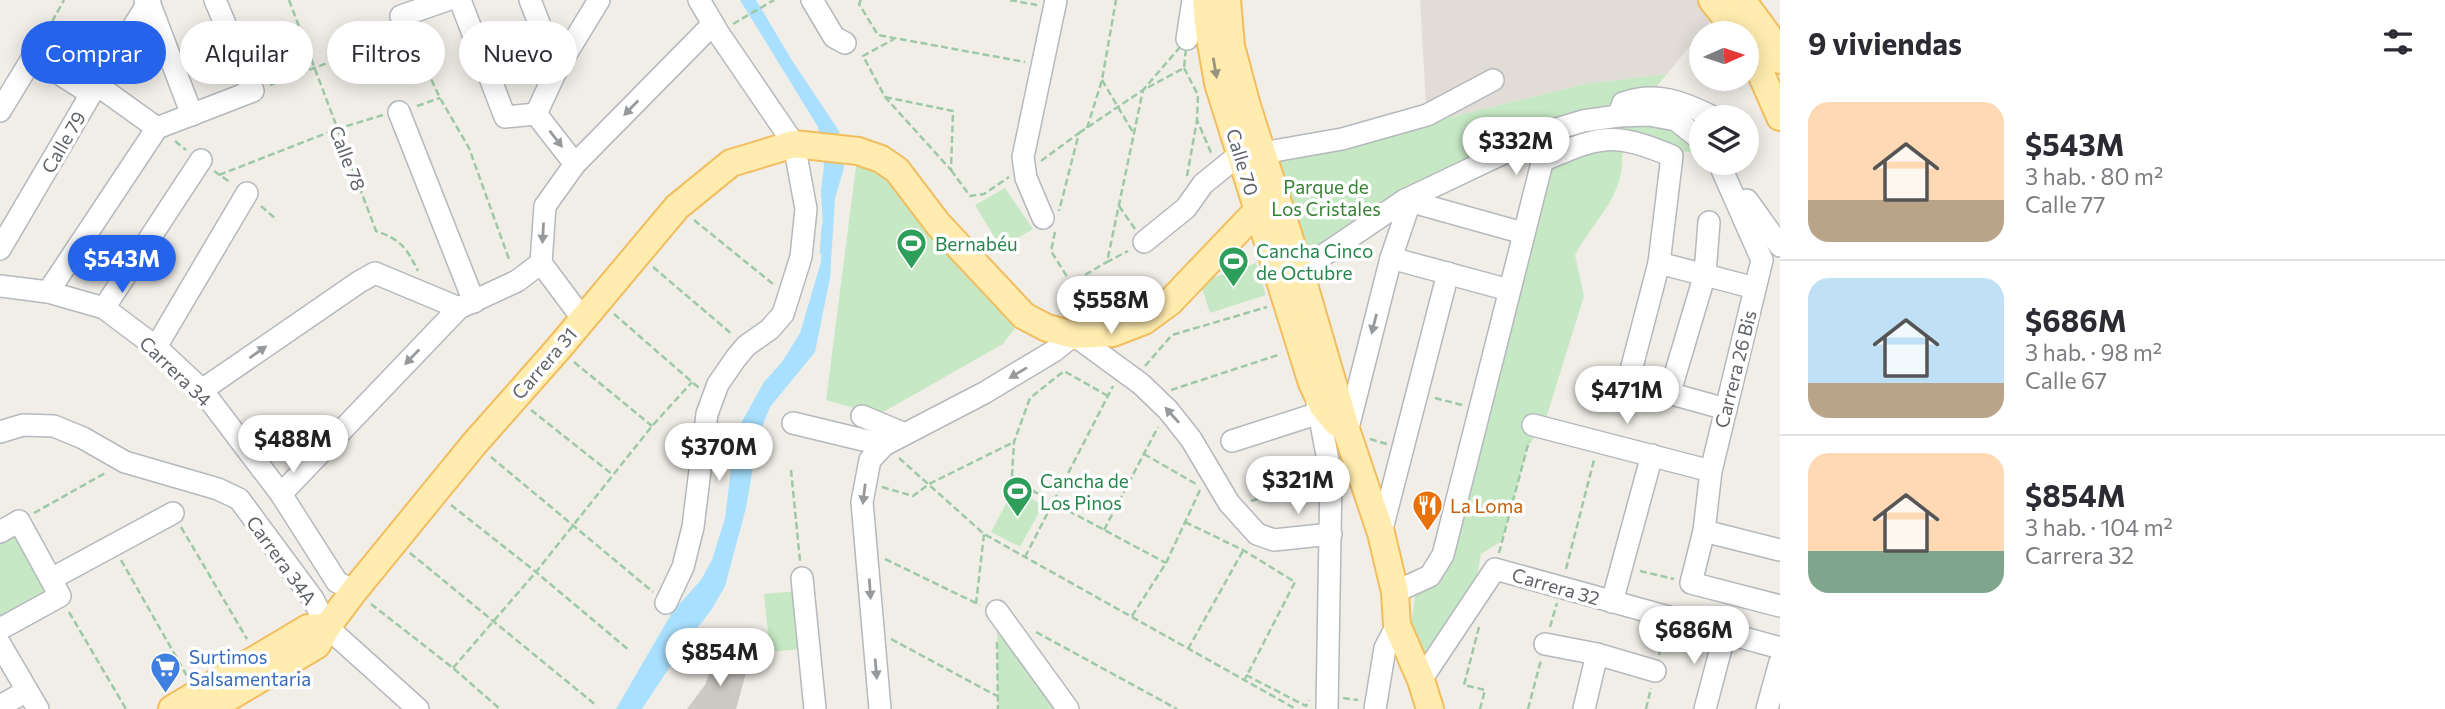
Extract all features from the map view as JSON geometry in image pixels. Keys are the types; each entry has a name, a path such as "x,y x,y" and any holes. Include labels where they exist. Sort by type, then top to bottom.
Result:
{"main road":[{"name":"Calle 70","path":"1206,0 1218,83 1249,145"},
{"name":"Calle 70","path":"1227,0 1231,46 1249,145 1266,201 1287,301 1317,402 1347,432"},
{"path":"1712,0 1729,21"},
{"path":"1742,0 1767,34 1780,60"},
{"path":"1759,69 1780,117"},
{"name":"Carrera 31","path":"203,701 317,645 327,627 394,541 677,207 731,163 799,144 858,151 881,159 897,170 938,224 1024,316 1047,328 1074,335 1113,333 1153,316 1170,302 1266,201"},
{"name":"Calle 70","path":"1266,201 1300,271 1347,432 1381,533 1395,592 1397,625 1421,680 1430,709"},
{"path":"172,709 203,701 258,657 308,628 327,627"}],"street":[{"path":"48,292 157,128 253,91 215,0"},
{"path":"401,16 447,0"},
{"path":"460,0 505,117 536,114"},
{"path":"530,0 538,21"},
{"path":"577,36 599,0"},
{"path":"666,603 683,567 693,527 707,414 718,384 736,358 779,321 801,257 806,209 799,144 713,24 699,0"},
{"path":"812,0 834,37 845,43"},
{"path":"1187,39 1193,0"},
{"path":"148,1 192,115"},
{"name":"Calle 79","path":"0,249 148,1"},
{"path":"1050,221 1025,170 1024,146 1055,4"},
{"path":"281,494 466,305 517,281 541,263 545,206 575,164 713,24"},
{"path":"0,111 9,75"},
{"path":"1144,242 1186,208 1203,184 1249,145 1342,139 1427,115 1493,80"},
{"path":"83,84 157,128"},
{"path":"536,114 550,84"},
{"path":"1618,116 1623,103 1642,96 1667,99 1689,106"},
{"path":"399,112 466,305"},
{"path":"536,114 575,164"},
{"path":"1300,271 1408,201 1550,131 1583,121 1649,115 1676,120 1689,130"},
{"path":"1395,592 1430,576 1443,555 1522,233 1550,131"},
{"path":"1542,161 1589,141 1614,138 1642,143 1672,156 1659,263 1628,382 1726,410"},
{"path":"104,308 201,160"},
{"name":"Carrera 26 Bis","path":"1691,583 1704,531 1711,471 1762,260 1725,175"},
{"path":"1729,175 1780,246"},
{"path":"156,348 247,193"},
{"path":"1408,201 1522,233"},
{"path":"1347,432 1408,201"},
{"path":"1669,395 1705,274 1709,222"},
{"path":"1391,258 1509,290"},
{"path":"541,263 590,309"},
{"path":"1659,263 1755,288"},
{"path":"202,390 375,273 430,296 466,305"},
{"path":"1381,533 1448,273"},
{"name":"Carrera 34","path":"0,285 48,292 104,308 156,348 202,390 281,494 337,582 354,591"},
{"path":"880,709 862,502 870,460 884,444 984,393 1054,351 1074,335 1168,410 1191,439 1249,540 1331,534"},
{"path":"1232,441 1317,402 1331,476 1331,534 1320,703"},
{"path":"862,416 905,434"},
{"path":"793,423 884,444"},
{"name":"Carrera 34A","path":"0,432 23,425 54,426 83,438 125,462 218,489 239,499 313,600 327,627 418,709"},
{"path":"1533,425 1711,471"},
{"path":"1612,601 1652,455"},
{"path":"0,629 113,545 173,513"},
{"path":"9,527 55,587"},
{"path":"1704,531 1780,550"},
{"name":"Carrera 32","path":"1421,680 1495,569 1780,649"},
{"path":"802,578 815,709"},
{"path":"1691,583 1780,606"},
{"path":"997,611 1068,709"},
{"path":"1375,706 1385,648 1397,625"},
{"path":"1705,709 1725,633"},
{"path":"0,644 33,700 0,706"},
{"path":"1545,644 1597,654 1655,671"},
{"path":"1584,709 1597,654"},
{"path":"1767,709 1780,662"}],"path":[{"path":"53,21 64,0"},
{"name":"Calle 78","path":"289,0 376,232 395,238 407,250 430,296"},
{"path":"743,17 774,0"},
{"path":"861,0 859,4 878,35 1042,65"},
{"path":"1010,0 1055,4"},
{"path":"1087,128 1102,80 1116,0"},
{"path":"401,16 440,98 469,148 517,281"},
{"path":"894,39 863,56 885,96 951,170 970,196 984,194 1025,170 1143,90 1184,68"},
{"path":"1180,213 1197,120 1198,95 1184,68 1187,39"},
{"path":"1107,262 1143,90 1187,39"},
{"path":"253,91 327,63"},
{"path":"1102,80 1134,134"},
{"path":"885,96 953,111 951,170"},
{"path":"219,175 337,129 440,98"},
{"path":"1197,120 1219,171"},
{"path":"157,128 247,193 277,220"},
{"path":"1079,133 1050,221 1051,251 1071,283 1144,242 1119,206"},
{"path":"677,207 789,296"},
{"path":"637,254 747,346"},
{"path":"1026,557 1108,396 1127,375 1172,335 1287,301"},
{"path":"453,668 536,572 652,426 692,382 590,309"},
{"path":"1187,384 1301,348"},
{"path":"558,349 652,426"},
{"path":"1108,396 1064,371 1030,397 1014,442 1013,476 1018,482 1052,502 1166,563"},
{"path":"1418,394 1479,410"},
{"path":"515,397 613,475"},
{"path":"1104,530 1168,410"},
{"path":"1347,432 1404,450"},
{"path":"865,482 913,496 929,484 1014,442"},
{"path":"474,444 666,603"},
{"path":"884,444 984,534 1296,709"},
{"path":"1132,616 1166,563 1202,487 1144,454"},
{"path":"9,527 125,462"},
{"path":"791,470 802,578"},
{"path":"1251,501 1331,476"},
{"path":"435,492 630,650"},
{"path":"173,513 258,657"},
{"path":"1185,522 1249,540 1295,582 1244,680"},
{"path":"867,549 976,604 984,534"},
{"path":"1188,649 1249,540"},
{"path":"394,541 597,706"},
{"path":"113,545 203,701"},
{"path":"1622,567 1691,583"},
{"path":"55,587 126,709"},
{"path":"354,591 453,668 500,709"},
{"path":"997,611 998,709"},
{"path":"1655,671 1670,617"},
{"path":"873,629 997,696"},
{"path":"1033,631 1177,709"},
{"path":"1246,675 1320,703 1375,706"}],"shaded area":[{"path":"1420,0 1712,0 1720,9 1710,21 1689,21 1689,47 1667,74 1585,84 1427,123"}],"green space":[{"name":"Parque de Los Cristales","path":"1667,74 1648,97 1689,141 1689,152 1622,150 1622,166 1614,194 1575,255 1584,296 1547,415 1527,449 1502,541 1481,554 1476,582 1422,664 1411,628 1415,595 1429,587 1550,131 1300,271 1266,163 1585,84"},
{"name":"Bernabéu","path":"858,151 881,159 1024,316 1003,344 878,415 826,400"},
{"path":"1005,188 1033,229 1001,248 975,205"},
{"name":"Cancha Cinco de Octubre","path":"1256,263 1266,295 1210,313 1200,282"},
{"name":"Cancha de Los Pinos","path":"1014,489 1043,505 1020,547 991,532"},
{"path":"19,521 60,596 0,629 0,532"},
{"path":"797,591 802,649 770,652 764,594"},
{"path":"997,611 1068,709 998,709"}],"water":[{"path":"740,0 756,0 839,131 844,168 835,198 830,278 815,352 770,407 758,437 746,508 725,586 642,709 616,709 673,611 701,580 712,560 725,518 732,461 741,423 764,382 782,362 800,333 821,262 821,191 824,165 818,127"}],"building":[{"path":"715,657 746,673 736,709 687,709 705,685"}],"waterway":[{"path":"824,225 822,252 825,254"}],"place":[{"name":"Bernabéu","path":"912,270"},
{"name":"Cancha Cinco de Octubre","path":"1233,288"},
{"name":"Cancha de Los Pinos","path":"1017,518"},
{"name":"La Loma","path":"1427,532"},
{"name":"Surtimos Salsamentaria","path":"166,694"}]}
